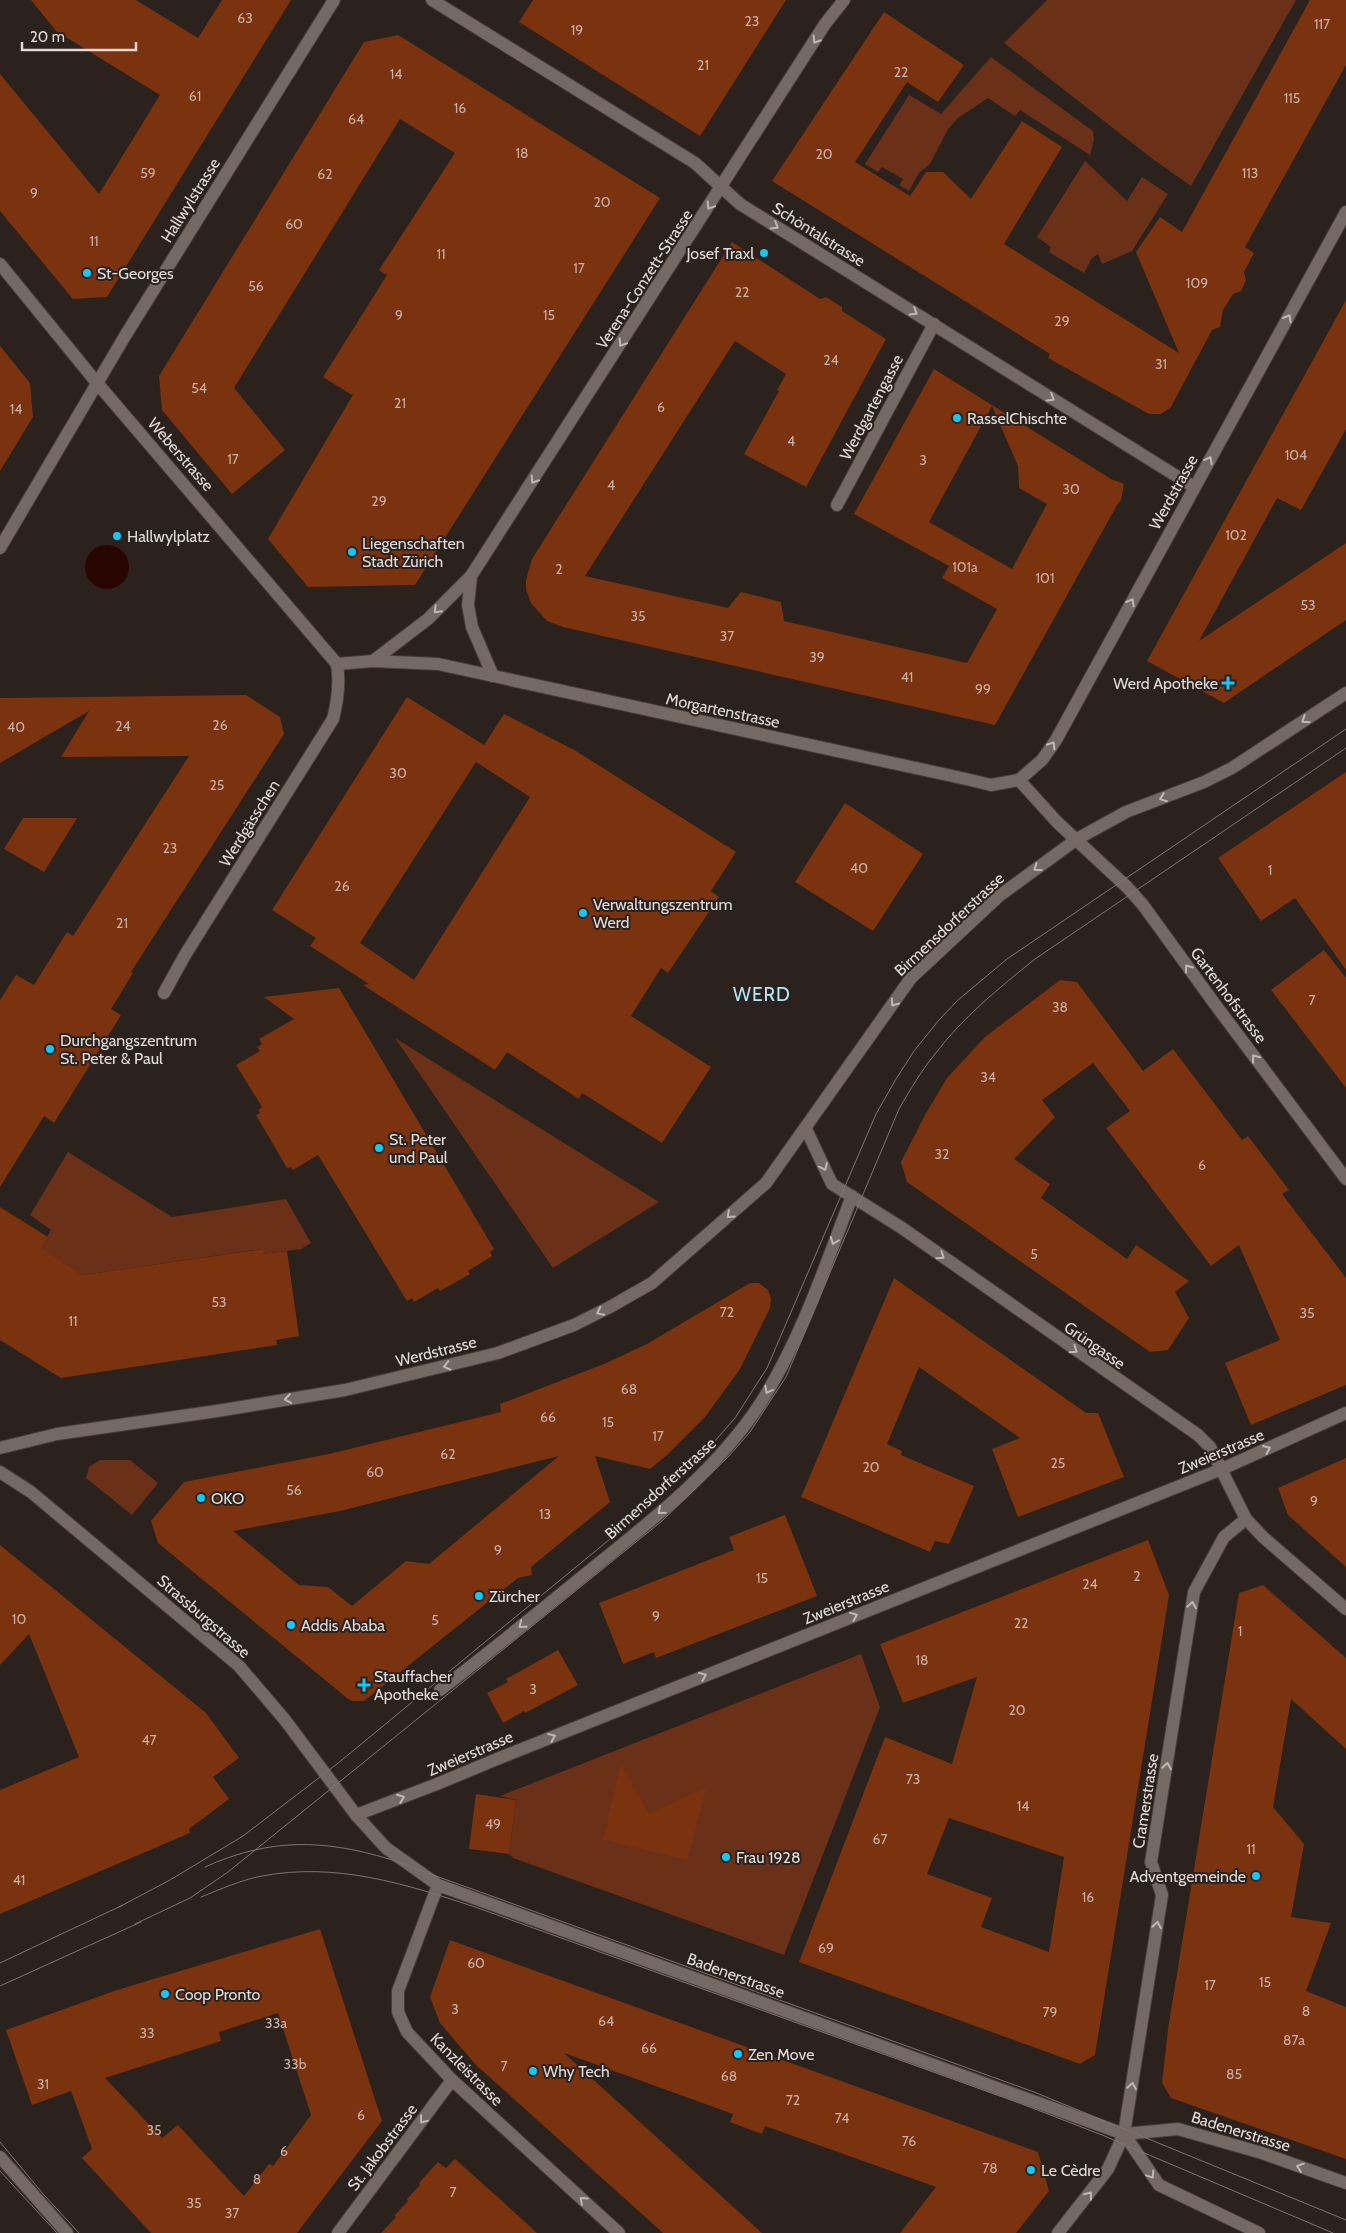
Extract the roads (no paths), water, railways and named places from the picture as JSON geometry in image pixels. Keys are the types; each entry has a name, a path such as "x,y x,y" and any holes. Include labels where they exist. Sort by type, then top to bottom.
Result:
{"street":[{"name":"Hallwylstrasse","path":"0,548 97,382 334,0"},
{"name":"Schöntalstrasse","path":"432,0 694,164 740,204 1194,487"},
{"name":"Verena-Conzett-Strasse","path":"373,661 428,619 471,576 826,24 844,0"},
{"name":"Werdstrasse","path":"1019,780 1042,760 1056,740 1346,212"},
{"name":"Weberstrasse","path":"0,264 97,382 337,664"},
{"name":"Werdgartengasse","path":"837,505 934,324"},
{"name":"Verena-Conzett-Strasse","path":"471,576 468,605 472,627 493,676"},
{"name":"Morgartenstrasse","path":"337,664 373,661 438,664 991,785 1019,780"},
{"name":"Werdgässchen","path":"164,993 185,954 333,719 338,699 339,680 337,664"},
{"name":"Birmensdorferstrasse","path":"806,1130 911,978 999,896 1077,839 1126,812 1204,782 1232,768 1346,693"},
{"path":"1019,780 1057,822 1077,839"},
{"name":"Gartenhofstrasse","path":"1077,839 1143,905 1217,1008 1346,1179"},
{"name":"Werdstrasse","path":"0,1448 57,1434 346,1390 498,1353 574,1325 652,1283 679,1261 766,1183 806,1130"},
{"name":"Grüngasse","path":"806,1130 832,1184 902,1228 1128,1388 1198,1435 1210,1447 1246,1519 1263,1537 1346,1609"},
{"name":"Birmensdorferstrasse","path":"440,1690 628,1540 698,1479 733,1443 761,1402 799,1331 852,1196"},
{"name":"Zweierstrasse","path":"356,1815 1222,1470 1346,1413"},
{"name":"Strassburgstrasse","path":"0,1472 31,1492 239,1666 285,1720 356,1815"},
{"name":"Cramerstrasse","path":"1058,2233 1108,2169 1124,2134 1162,1895 1152,1862 1194,1592 1224,1537 1246,1519"},
{"name":"Badenerstrasse","path":"356,1815 386,1848 438,1885 1124,2134 1178,2129 1262,2154 1346,2183"},
{"name":"Kanzleistrasse","path":"438,1885 398,1991 398,2012 407,2032 452,2080 619,2233"},
{"name":"St. Jakobstrasse","path":"338,2233 452,2080"},
{"path":"1124,2134 1159,2185 1259,2233"},
{"path":"0,2157 67,2233"}],"tram line":[{"path":"119,1907 170,1880 243,1836 337,1764 650,1506 714,1442 735,1418 767,1368 876,1114 914,1051 939,1020 958,1000 1007,959 1346,729"},
{"path":"135,1924 190,1898 228,1872 662,1521 729,1456 750,1432 786,1377 899,1109 920,1074 946,1040 982,1004 1035,959 1346,748"},
{"path":"205,1867 251,1851 274,1846 296,1845 319,1845 341,1848 389,1859 1034,2092 1346,2220"},
{"path":"201,1897 246,1880 290,1872 344,1874 397,1883 423,1890 1022,2104 1102,2135 1333,2233"},
{"path":"0,1963 123,1905"},
{"path":"0,1986 141,1922"},
{"path":"0,2142 44,2195 79,2233"},
{"path":"0,2171 57,2233"}],"place":[{"name":"Josef Traxl","path":"764,253"},
{"name":"St-Georges","path":"87,273"},
{"name":"RasselChischte","path":"957,418"},
{"name":"Hallwylplatz","path":"117,536"},
{"name":"Liegenschaften Stadt Zürich","path":"352,552"},
{"name":"Werd Apotheke","path":"1228,683"},
{"name":"Verwaltungszentrum Werd","path":"583,913"},
{"name":"Durchgangszentrum St. Peter & Paul","path":"50,1049"},
{"name":"St. Peter und Paul","path":"379,1148"},
{"name":"OKO","path":"201,1498"},
{"name":"Zürcher","path":"479,1596"},
{"name":"Addis Ababa","path":"291,1625"},
{"name":"Stauffacher Apotheke","path":"364,1685"},
{"name":"Frau 1928","path":"726,1857"},
{"name":"Adventgemeinde","path":"1256,1876"},
{"name":"Coop Pronto","path":"165,1994"},
{"name":"Zen Move","path":"738,2054"},
{"name":"Why Tech","path":"533,2071"},
{"name":"Le Cèdre","path":"1031,2170"}],"district":[{"name":"WERD","path":"762,994"}]}
